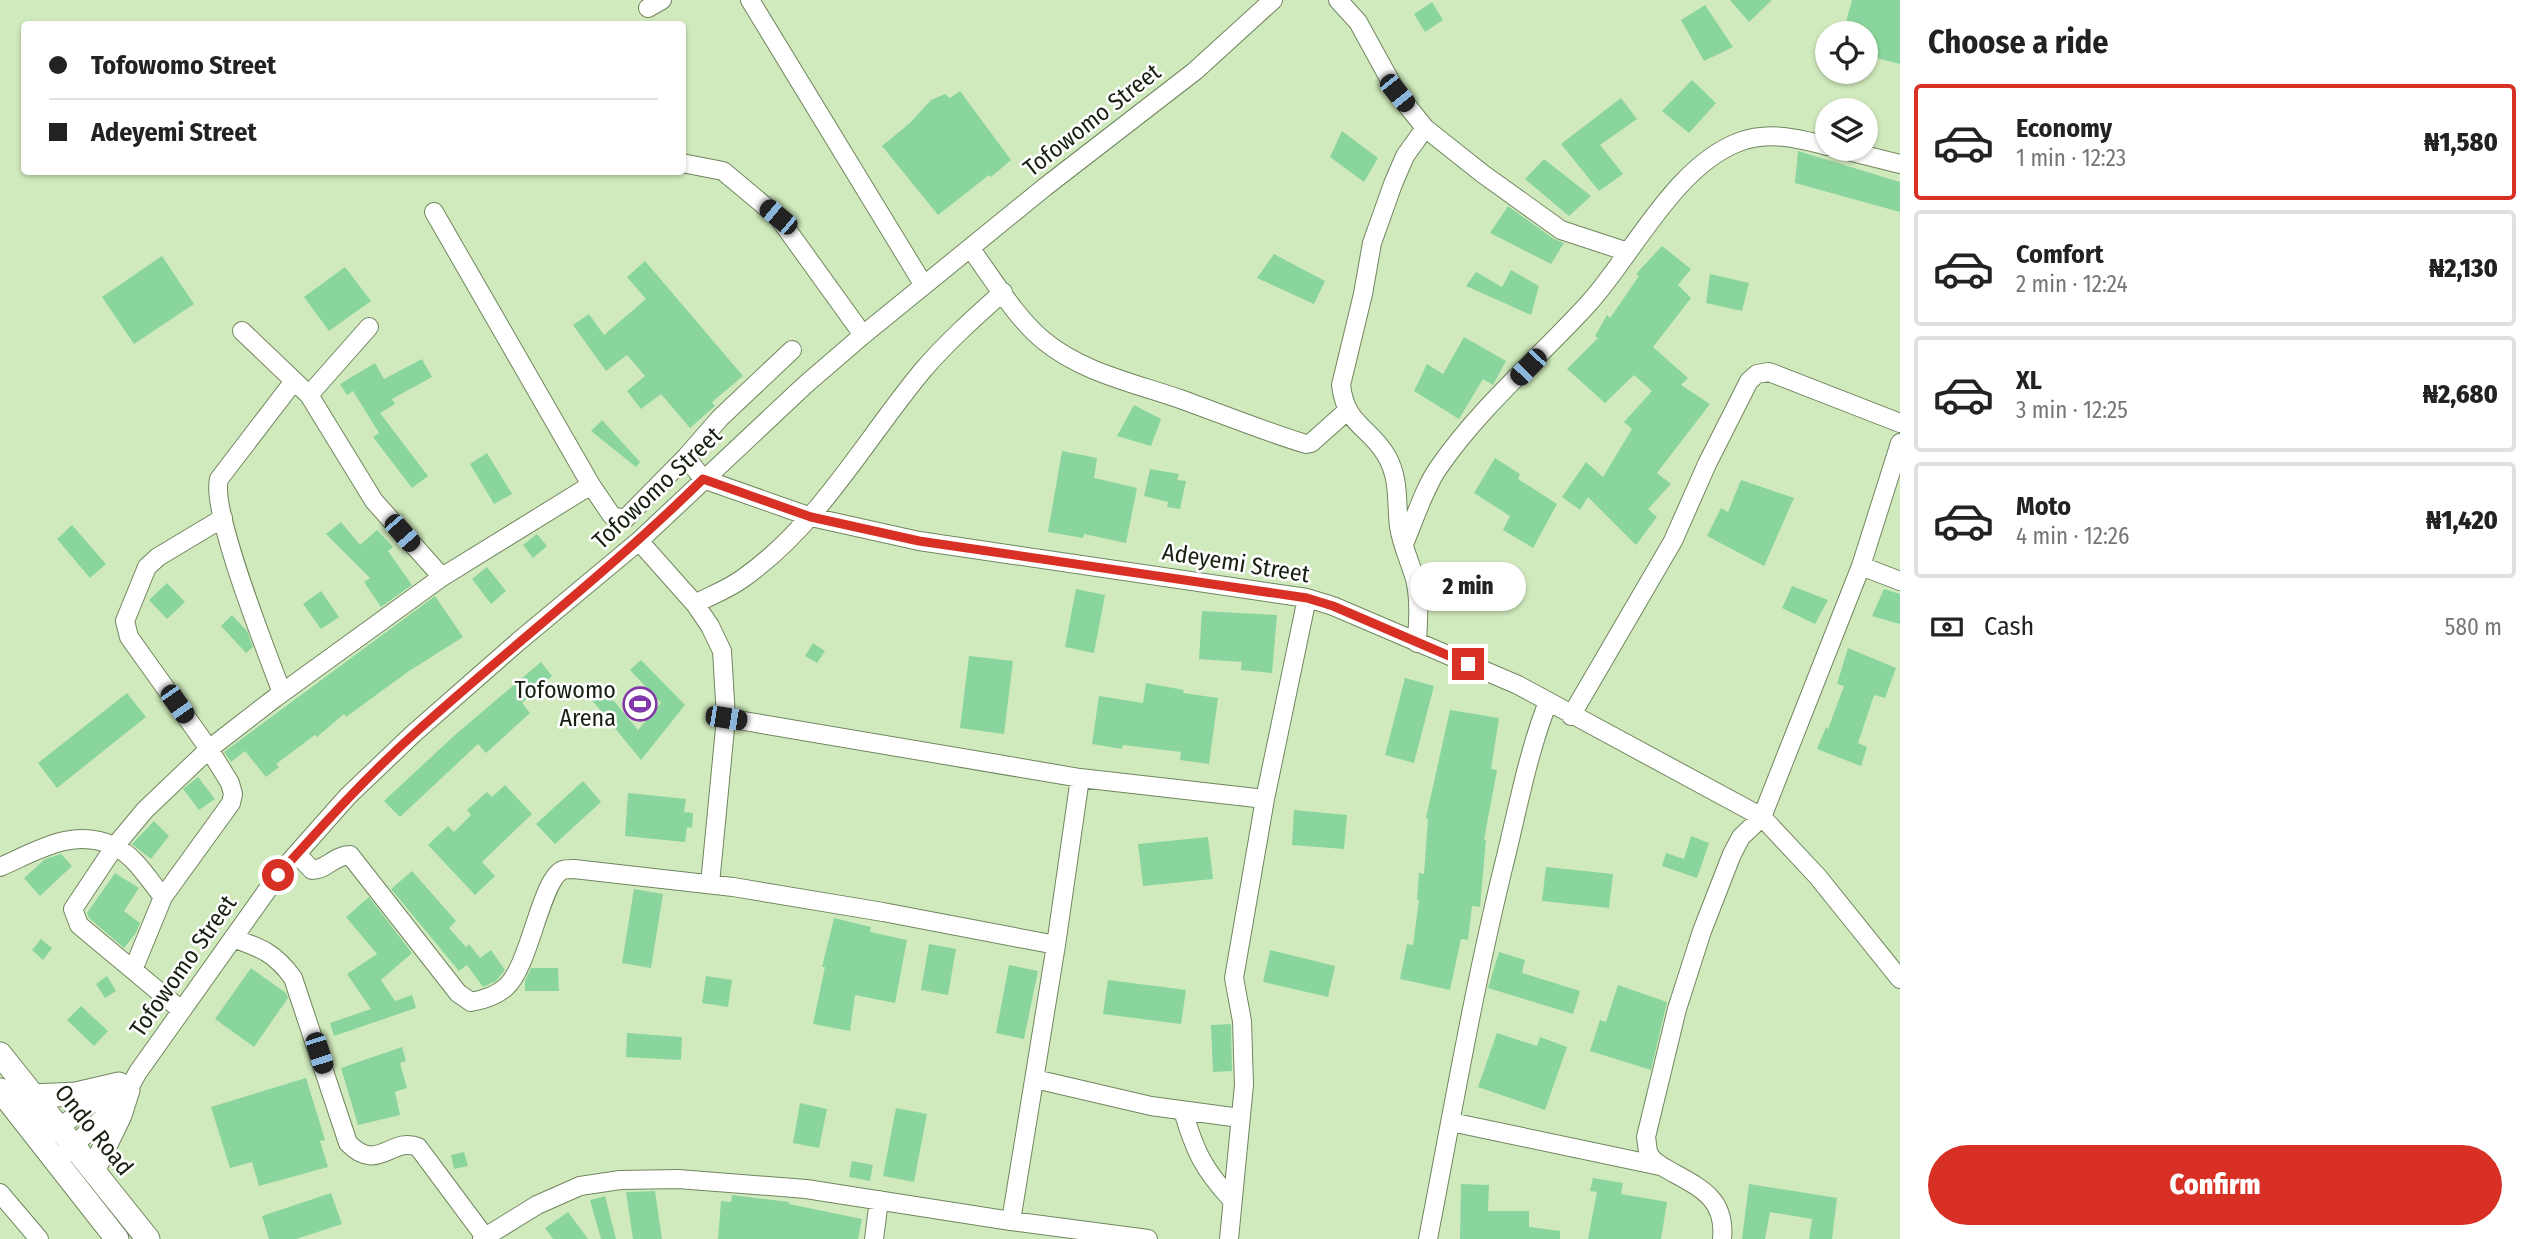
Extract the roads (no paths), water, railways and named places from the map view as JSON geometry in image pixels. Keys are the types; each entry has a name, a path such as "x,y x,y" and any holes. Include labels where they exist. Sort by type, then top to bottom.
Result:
{"main road":[{"name":"Ondo Road","path":"0,1054 33,1096 51,1134 58,1162 117,1239"},
{"path":"33,1096 76,1094 128,1082 120,1115 94,1170"},
{"name":"Ondo Road","path":"0,1090 51,1134 74,1145 148,1239"}],"street":[{"path":"750,0 923,284"},
{"name":"Tofowomo Street","path":"58,1162 114,1107 128,1082 278,875 348,796 413,734 519,641 639,541 805,385 863,335 923,284 1195,72 1273,0"},
{"path":"1338,0 1359,22 1397,93 1425,128 1561,230 1628,252"},
{"path":"1417,643 1419,607 1415,580 1400,529 1397,481 1387,456 1375,440 1353,420 1343,399 1341,385 1372,243 1405,156 1425,128"},
{"path":"1404,544 1436,469 1468,428 1592,299 1677,187 1710,158 1738,142 1766,135 1815,143"},
{"path":"1878,159 1900,164"},
{"path":"686,164 723,171 778,217 863,335"},
{"path":"434,212 612,516 625,519 720,418 792,350"},
{"path":"970,248 1042,340 1065,356 1121,381 1178,398 1271,434 1306,444 1311,443 1348,410"},
{"path":"695,604 741,580 779,549 811,517 853,466 925,369 959,332 1003,292"},
{"path":"309,395 369,327"},
{"path":"242,331 309,395 374,501 442,577"},
{"path":"1572,716 1673,541 1707,464 1749,381 1757,374 1769,372 1900,423"},
{"path":"282,693 249,606 216,488 219,479 294,381"},
{"path":"1722,1239 1724,1224 1718,1206 1708,1194 1661,1166 1649,1155 1646,1137 1677,1009 1702,931 1741,836 1762,817 1861,566 1900,443"},
{"path":"686,457 703,479"},
{"name":"Adeyemi Street","path":"703,479 811,517 919,541 1307,598 1333,606 1518,685 1762,817 1818,877 1898,971"},
{"path":"181,1010 79,925 73,909 115,846 145,810 209,749 282,693 442,577 592,485"},
{"path":"133,970 163,897 231,803 233,794 230,783 209,749 129,637 125,621 147,567 158,557 223,518"},
{"path":"639,541 695,604 722,651 726,718 710,884"},
{"path":"1861,566 1900,581"},
{"path":"1229,1239 1244,1085 1242,1021 1234,978 1265,799 1307,598"},
{"path":"1428,1239 1501,874 1538,728 1548,702"},
{"path":"726,718 1080,778 1265,799"},
{"path":"1012,1221 1080,778"},
{"path":"0,867 50,844 83,837 115,846 133,861 163,897"},
{"path":"297,854 312,870 318,870 337,857 350,855 458,993 471,1002 482,1000 506,987 530,941 548,887 563,870 587,869 657,880 710,884 883,912 1056,945"},
{"path":"233,938 264,949 281,961 293,978 348,1143 359,1154 373,1156 410,1144 418,1147 483,1238 537,1205 580,1186 620,1180 678,1179 806,1189 1141,1238"},
{"path":"1035,1079 1182,1111 1240,1118"},
{"name":"Tofowomo Street","path":"51,1134 128,1082"},
{"path":"1182,1111 1196,1152 1212,1179 1233,1200"},
{"path":"1451,1122 1661,1166"},
{"path":"0,1193 39,1239"},
{"path":"874,1239 879,1200"}],"place":[{"name":"Tofowomo Arena","path":"640,704"}]}
